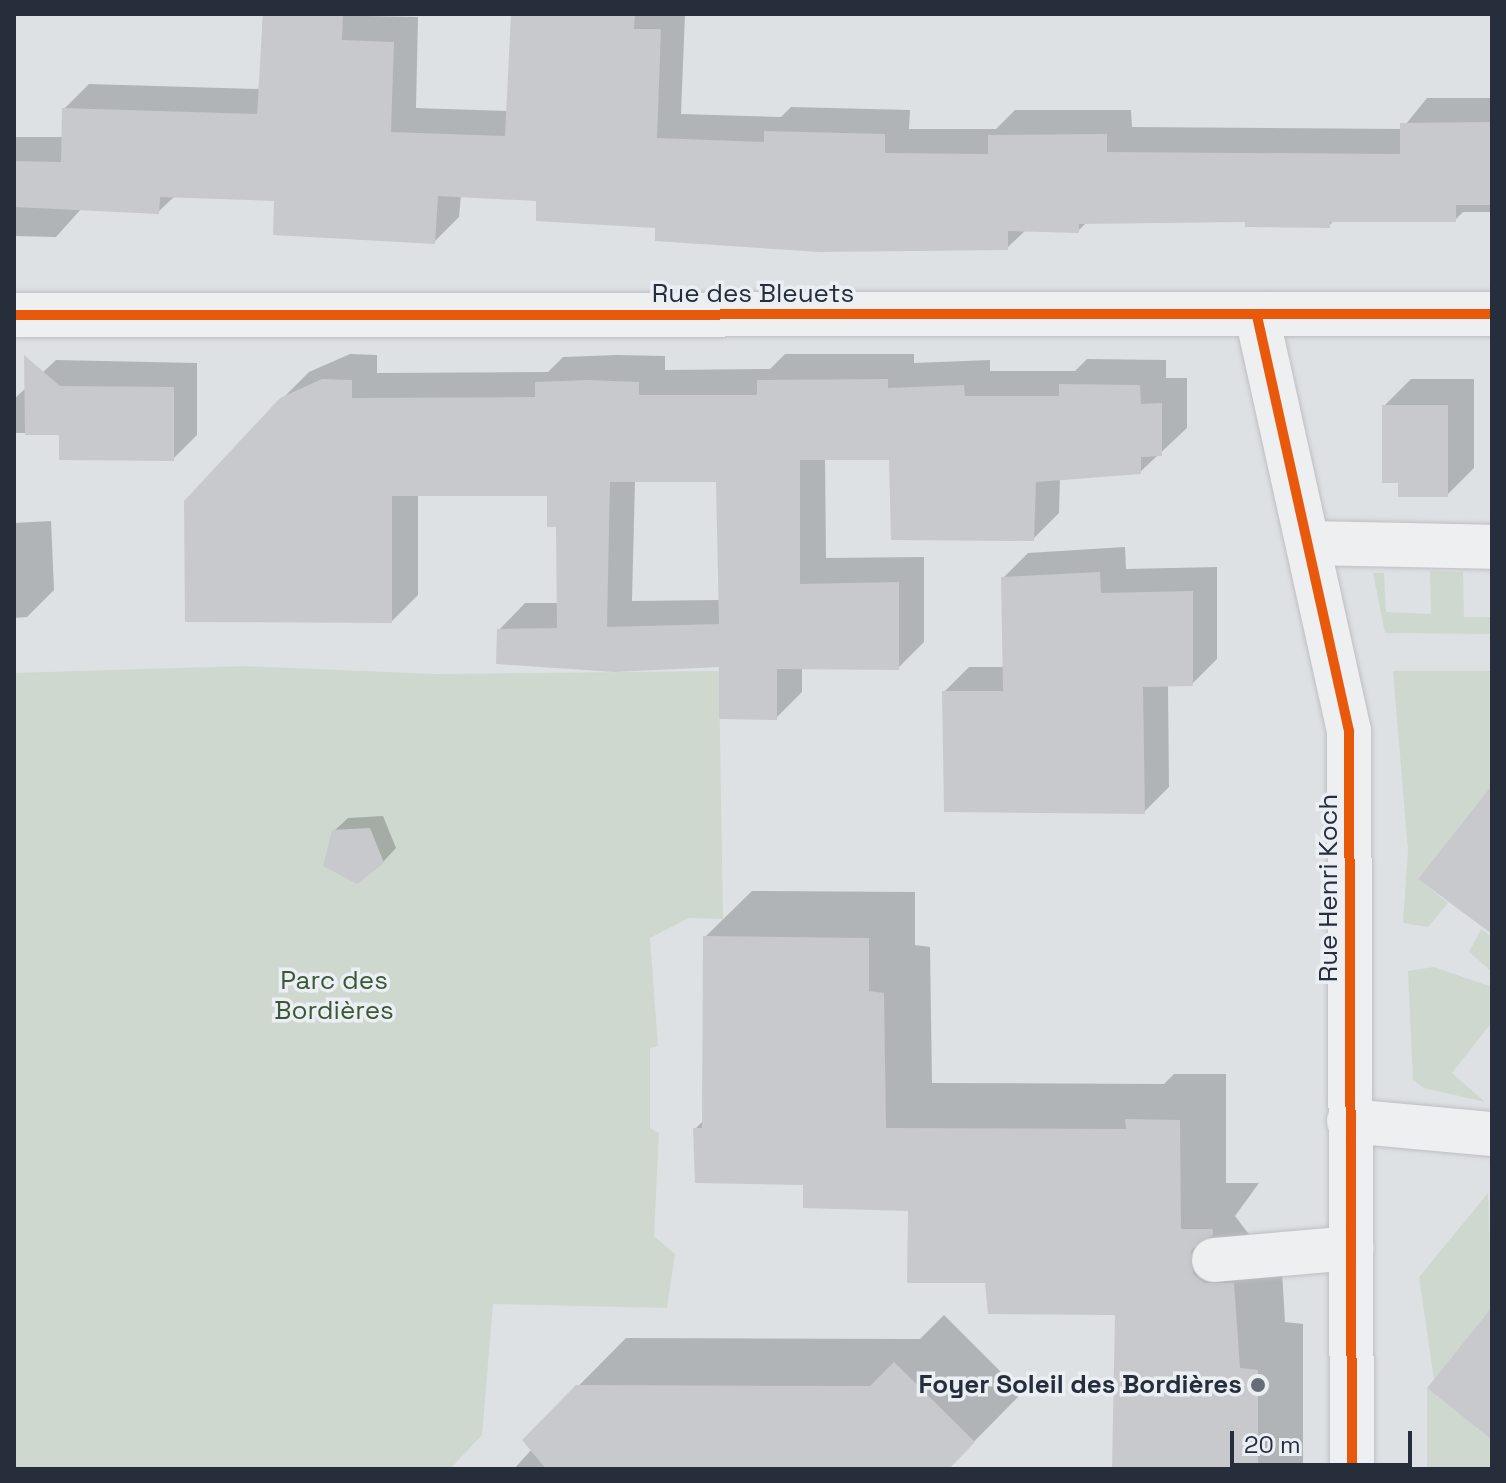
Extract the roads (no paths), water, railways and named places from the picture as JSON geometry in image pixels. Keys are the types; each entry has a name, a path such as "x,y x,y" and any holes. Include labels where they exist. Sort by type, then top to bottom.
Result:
{"street":[{"name":"Rue des Bleuets","path":"14,315 1492,314"},
{"name":"Rue Henri Koch","path":"1257,316 1349,731 1352,1469"},
{"path":"1308,543 1492,547"},
{"path":"1349,1121 1492,1134"},
{"path":"1214,1260 1351,1248"}],"place":[{"name":"Foyer Soleil des Bordières","path":"1258,1385"}],"park label":[{"name":"Parc des Bordières","path":"334,996"}]}
